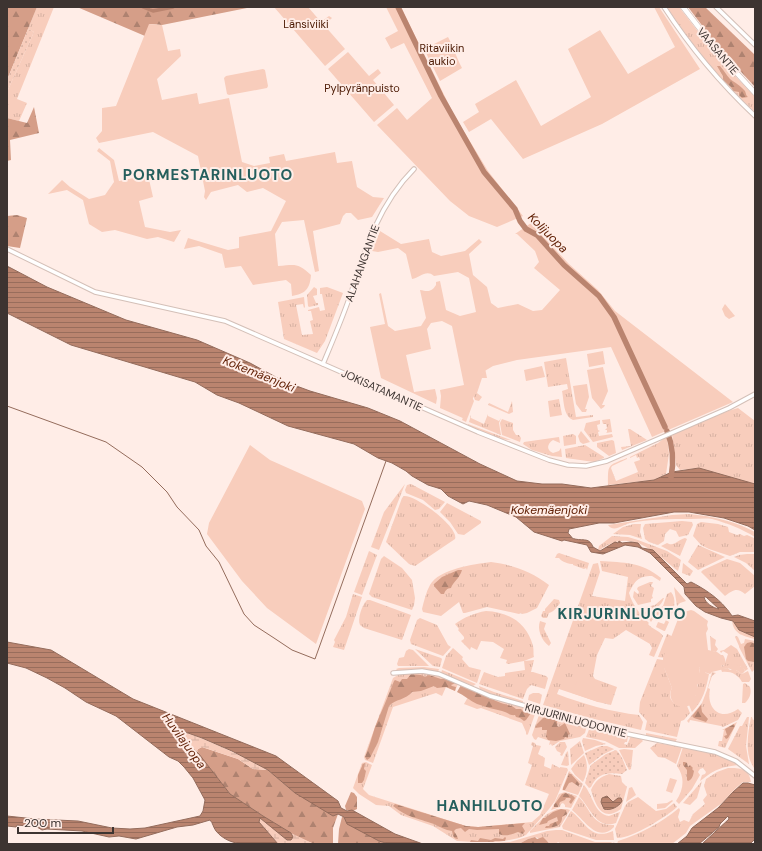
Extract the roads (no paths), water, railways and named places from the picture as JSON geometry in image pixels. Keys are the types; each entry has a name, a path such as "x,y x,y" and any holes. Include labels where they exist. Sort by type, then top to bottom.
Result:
{"main road":[{"name":"VAASANTIE","path":"683,7 722,58 755,93"}],"street":[{"path":"664,7 707,66 755,116"},
{"path":"716,7 755,45"},
{"name":"ALAHANGANTIE","path":"323,364 340,323 364,252 377,220 390,199 414,169"},
{"name":"JOKISATAMANTIE","path":"7,249 96,292 225,321 478,432 549,460 568,465 586,466 600,463 729,408 755,394"},
{"name":"KIRJURINLUODONTIE","path":"393,673 422,672 439,674 490,696 514,704 629,734 715,752 741,764 755,776"}],"water":[{"name":"Kokemäenjoki","path":"7,266 47,287 126,320 197,340 250,363 283,381 310,391 368,408 400,421 480,464 517,481 542,484 562,484 591,488 654,480 672,472 699,468 755,484 755,530 748,526 724,518 689,512 674,512 614,523 599,523 569,529 568,533 572,538 587,540 593,547 600,551 615,542 618,543 619,541 622,543 638,543 642,548 653,550 687,584 691,582 710,593 728,610 732,616 738,615 755,621 755,637 739,630 733,621 705,612 696,606 685,594 684,587 650,553 638,547 625,545 603,554 591,552 587,545 564,540 562,541 534,532 516,517 487,505 469,501 463,504 448,496 441,489 428,485 392,463 378,458 354,444 288,426 239,403 217,395 195,382 71,345 7,313","holes":["704,597 706,597 719,609 708,603"]},
{"name":"Huvilajuopa","path":"7,642 51,650 133,699 276,756 338,801 341,808 347,811 352,810 395,834 423,844 389,844 379,841 347,824 344,817 338,814 333,816 295,793 268,770 232,751 177,729 175,730 176,732 199,754 230,794 291,833 293,837 291,840 287,840 260,818 259,822 278,844 253,845 229,841 216,831 210,820 193,825 177,827 136,839 119,836 109,837 82,831 42,830 37,827 17,825 16,827 7,826 7,816 78,821 112,828 145,828 200,816 203,811 205,800 193,778 178,761 169,757 116,716 86,702 47,678 26,668 7,663"},
{"path":"743,783 755,785 755,839 750,844 702,844 729,819 728,816 719,827 699,844 677,844 687,836 692,828 718,808"},
{"path":"607,796 613,802 618,798 621,798 622,801 614,808 604,809 601,802 602,798"}],"waterway":[{"path":"143,7 153,11 173,7"},
{"name":"Kolijuopa","path":"398,7 441,96 484,172 515,209 520,221 526,229 537,235 564,265 599,296 614,317 665,427"},
{"path":"7,406 106,442 142,467 167,492 177,507 199,530 206,546 219,562 244,614 254,625 292,650 315,659 386,461"},
{"name":"Kolijuopa","path":"667,431 671,442 671,478"}],"district":[{"name":"PORMESTARINLUOTO","path":"208,175"},
{"name":"KIRJURINLUOTO","path":"622,614"},
{"name":"HANHILUOTO","path":"490,806"}],"park label":[{"name":"Länsiviiki","path":"306,24"},
{"name":"Ritaviikin aukio","path":"442,54"},
{"name":"Pylpyränpuisto","path":"362,88"}]}
